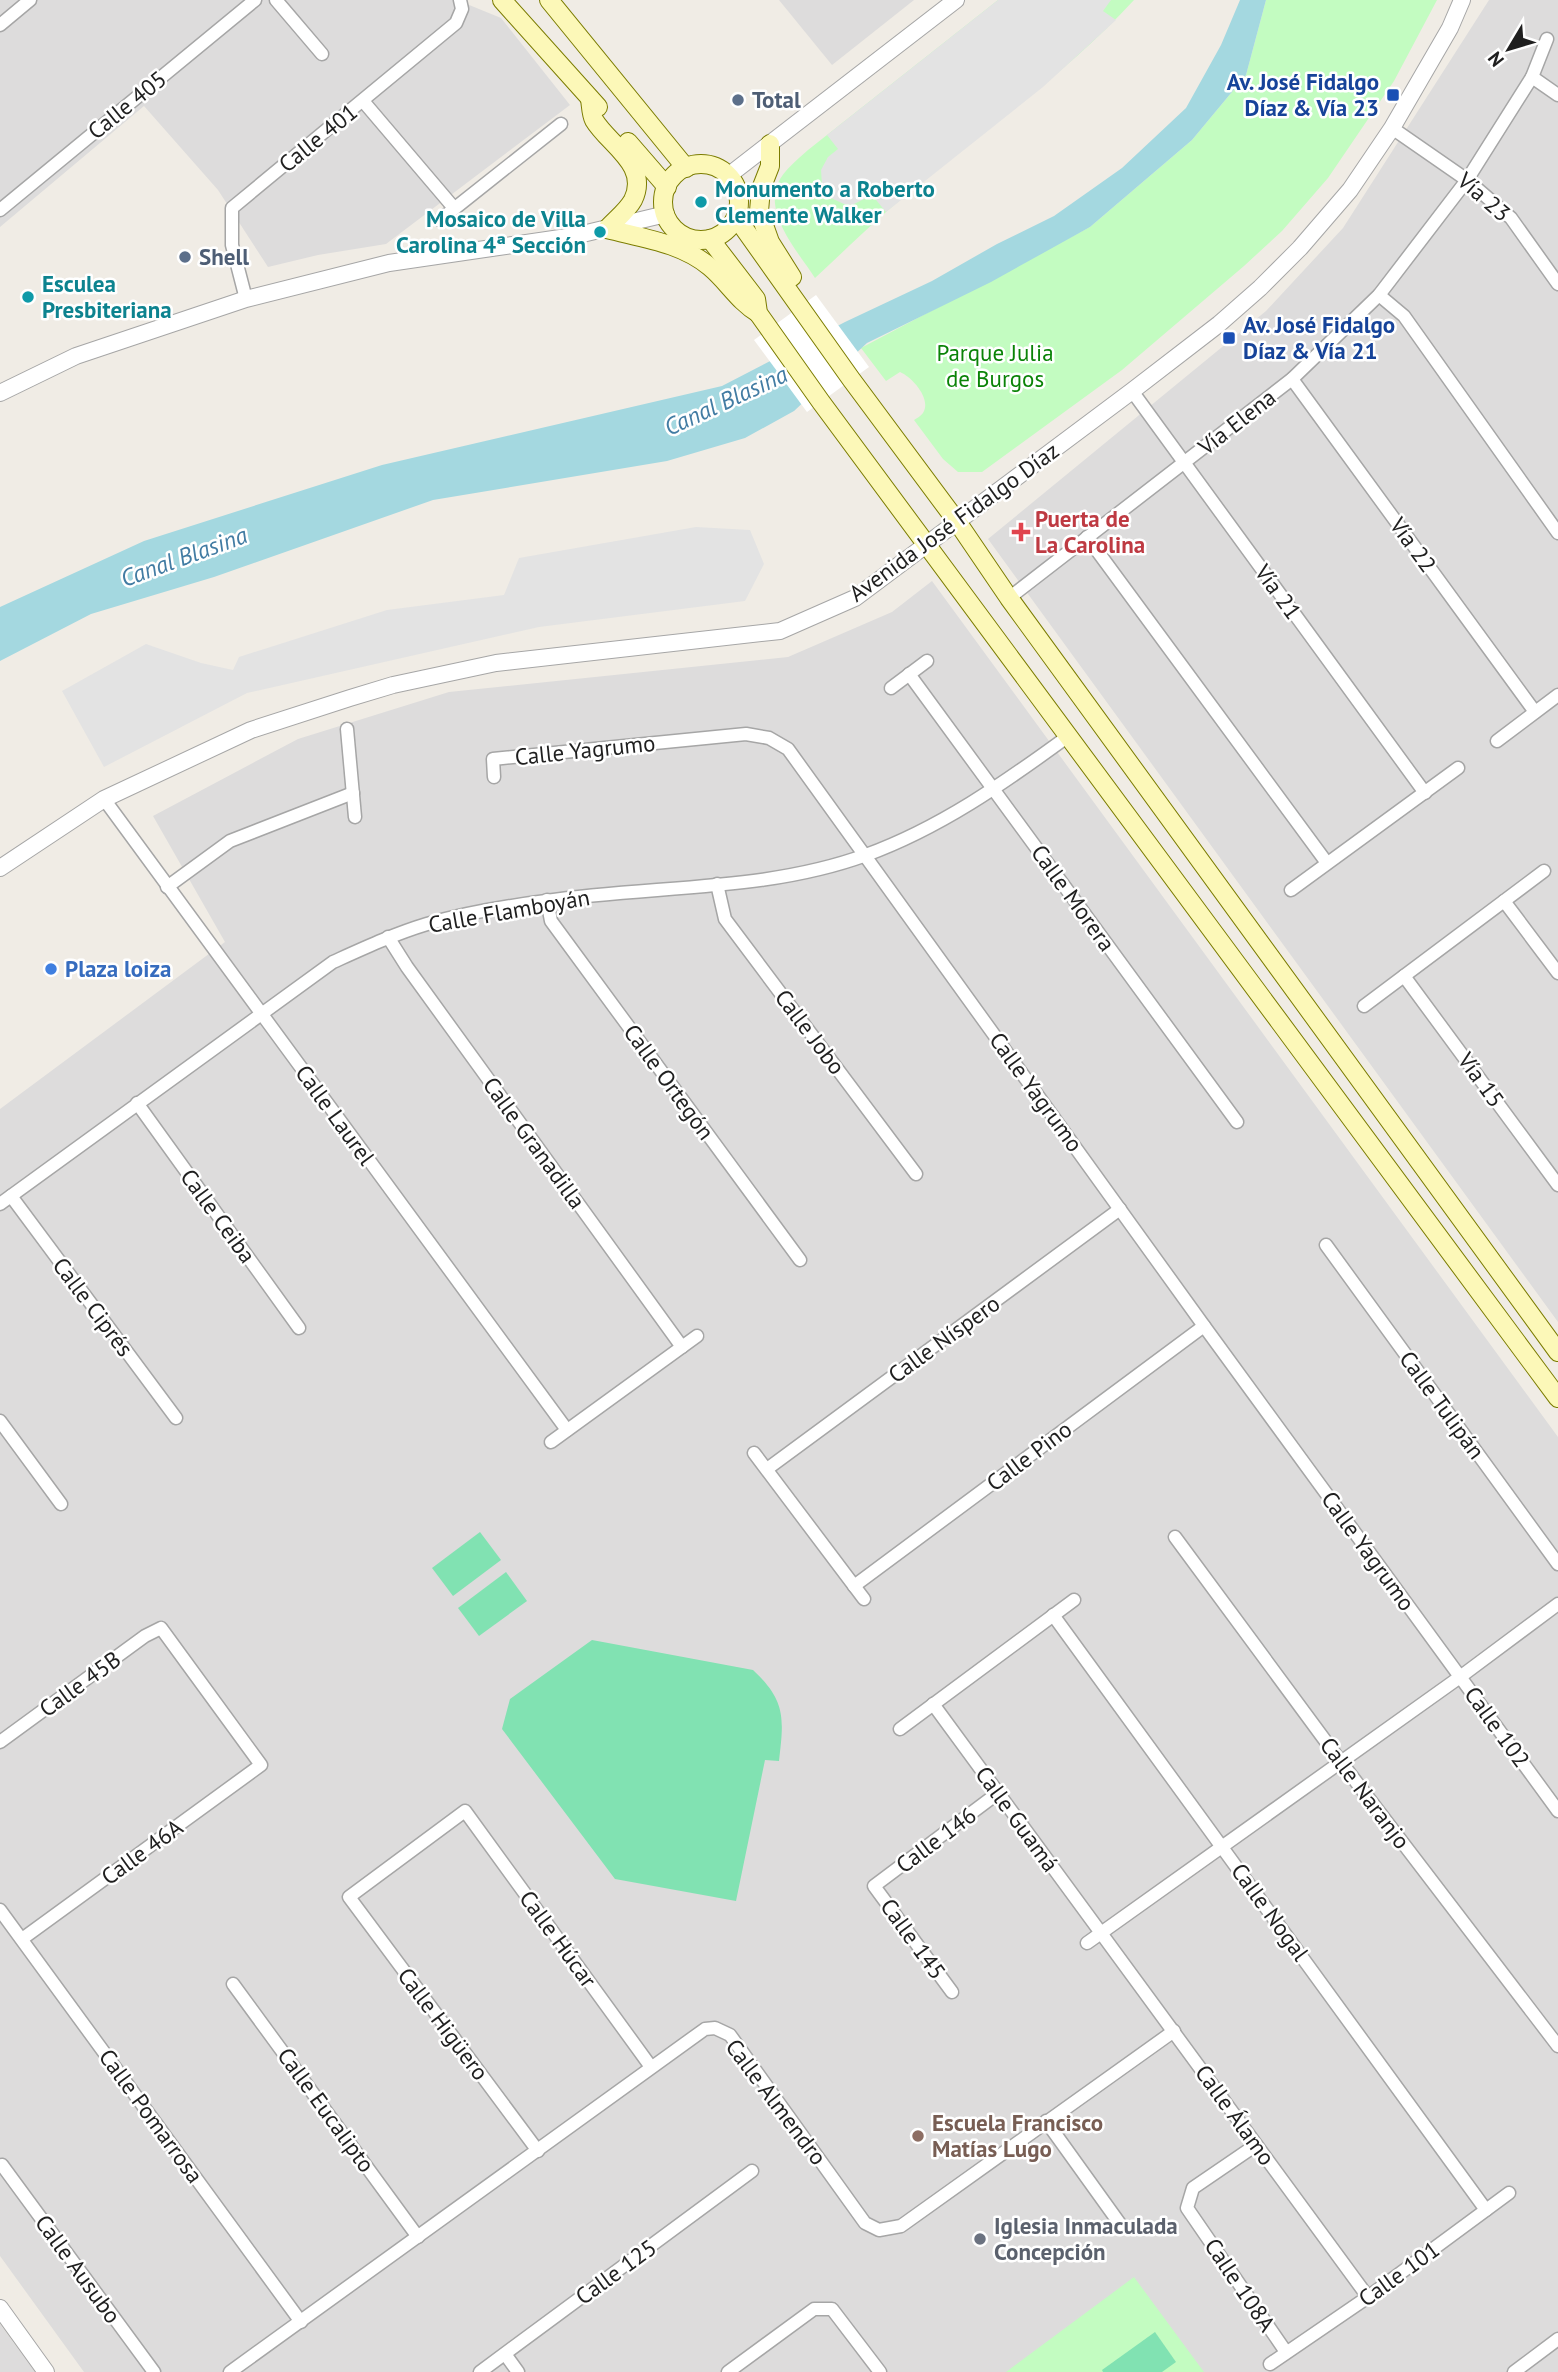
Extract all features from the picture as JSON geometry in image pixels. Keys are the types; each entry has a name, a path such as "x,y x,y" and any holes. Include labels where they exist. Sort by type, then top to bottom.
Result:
{"main road":[{"path":"502,0 667,187"},
{"path":"548,0 686,168"},
{"path":"590,99 593,119 626,155 636,180 632,200 607,229 668,244 691,254 708,265 746,306 758,313 1067,737 1558,1398"},
{"path":"770,144 770,166 759,202 761,221 804,303"},
{"path":"706,165 719,169 728,176 739,197 736,217 723,233 710,239 697,239 684,235 673,226 666,214 664,200 667,187 674,176 686,168 706,165"},
{"path":"736,217 804,303 818,315 823,339 851,379 1558,1352"},
{"path":"710,239 756,299 758,313"}],"street":[{"path":"0,25 30,0"},
{"name":"Calle 405","path":"0,209 255,0"},
{"path":"276,0 322,54"},
{"name":"Calle 401","path":"246,299 232,245 232,208 456,23 462,9 460,0"},
{"path":"728,176 956,0"},
{"name":"Avenida José Fidalgo Díaz","path":"0,868 104,799 251,730 393,685 496,663 780,631 855,598 1132,391 1219,324 1260,288 1300,248 1350,190 1392,128 1450,28 1462,0"},
{"name":"Vía Elena","path":"1009,598 1292,379 1379,295 1467,180 1532,76 1547,39"},
{"path":"1532,76 1558,95"},
{"path":"363,101 454,208"},
{"path":"440,220 561,124"},
{"name":"Vía 23","path":"1392,128 1467,180 1511,218 1558,284"},
{"path":"0,393 76,356 246,299 389,263 574,236 666,214"},
{"path":"1379,295 1404,317 1558,533"},
{"name":"Vía 22","path":"1292,379 1535,712"},
{"name":"Vía 21","path":"1132,391 1424,793"},
{"path":"1087,537 1327,863"},
{"path":"891,688 927,661"},
{"name":"Calle Morera","path":"909,674 1237,1122"},
{"path":"1497,741 1558,695"},
{"path":"347,729 355,817"},
{"name":"Calle Yagrumo","path":"494,777 493,759 746,734 769,738 788,749 1460,1677"},
{"name":"Calle Flamboyán","path":"5,1200 333,962 388,937 448,919 547,901 791,875 866,856 919,832 995,790 1067,737"},
{"path":"1291,890 1458,768"},
{"path":"167,887 230,841 353,793"},
{"name":"Calle Laurel","path":"104,799 567,1430"},
{"path":"1364,1006 1544,871"},
{"name":"Calle Jobo","path":"718,884 725,919 916,1174"},
{"name":"Calle Ortegón","path":"547,901 551,921 800,1260"},
{"path":"1504,901 1558,973"},
{"name":"Calle Granadilla","path":"388,937 682,1347"},
{"name":"Vía 15","path":"1404,976 1558,1185"},
{"name":"Calle Ceiba","path":"138,1103 299,1328"},
{"name":"Calle Ciprés","path":"5,1200 176,1418"},
{"name":"Calle Níspero","path":"767,1469 1121,1209"},
{"name":"Calle Tulipán","path":"1326,1245 1558,1564"},
{"name":"Calle Pino","path":"854,1586 1204,1326"},
{"path":"551,1442 697,1336"},
{"path":"0,1421 61,1504"},
{"path":"754,1453 864,1599"},
{"name":"Calle Naranjo","path":"1175,1537 1341,1762 1558,2046"},
{"path":"900,1729 1074,1600"},
{"path":"1087,1943 1558,1604"},
{"name":"Calle Nogal","path":"1054,1615 1486,2210"},
{"name":"Calle 45B","path":"0,1742 145,1636 161,1628 261,1765"},
{"name":"Calle 102","path":"1460,1677 1558,1811"},
{"name":"Calle Guamá","path":"933,1704 1101,1933"},
{"name":"Calle 46A","path":"22,1940 261,1765"},
{"name":"Calle 146","path":"874,1886 998,1794"},
{"name":"Calle Higüero","path":"465,1811 349,1897 538,2151"},
{"name":"Calle Húcar","path":"465,1811 651,2067"},
{"name":"Calle 145","path":"874,1886 952,1992"},
{"name":"Calle Pomarrosa","path":"0,1910 301,2322"},
{"name":"Calle Álamo","path":"1101,1933 1368,2297"},
{"name":"Calle Eucalipto","path":"233,1984 418,2237"},
{"name":"Calle Almendro","path":"230,2372 705,2029 715,2028 730,2035 865,2223 879,2231 901,2226 1174,2031"},
{"path":"1046,2121 1120,2224"},
{"name":"Calle 108A","path":"1256,2145 1193,2188 1187,2208 1286,2352 1270,2364"},
{"name":"Calle Ausubo","path":"2,2165 154,2372"},
{"name":"Calle 125","path":"480,2372 752,2171"},
{"name":"Calle 101","path":"1286,2352 1368,2297 1509,2193"},
{"path":"0,2308 46,2372"},
{"path":"728,2372 814,2309 832,2309 880,2372"},
{"path":"1514,2372 1558,2339"},
{"path":"505,2354 518,2372"}],"shaded area":[{"path":"0,0 457,0 501,18 570,105 386,244 318,255 268,267 218,190 144,106 0,227"},
{"path":"779,0 914,0 832,65"},
{"path":"998,0 1111,0 1103,11 1116,20 1043,87 886,212 872,195 852,205 831,198 822,185 821,170 828,157 838,149 827,135"},
{"path":"1489,0 1558,0 1558,1322 988,539 1266,311 1343,228"},
{"path":"696,527 750,530 764,564 745,601 539,627 247,693 104,767 62,691 146,644 201,663 233,670 239,657 387,610 504,595 519,558"},
{"path":"932,581 1558,1437 1558,2372 84,2372 0,2256 0,1109 225,942 153,816 298,739 449,692 788,657 892,612"},
{"path":"0,2324 35,2372 0,2372"}],"green space":[{"path":"998,0 1134,0 1076,57 917,186 815,278 779,221 775,195 781,178 808,150"},
{"name":"Parque Julia de Burgos","path":"1266,0 1437,0 1394,81 1328,178 1282,231 1122,370 982,472 958,472 943,459 914,420 922,414 925,407 919,389 900,372 886,381 861,348 1090,227 1192,140 1246,75"},
{"path":"480,1532 501,1560 453,1596 432,1568"},
{"path":"506,1572 527,1601 479,1636 458,1608"},
{"path":"592,1640 753,1670 772,1691 782,1721 779,1761 765,1760 736,1901 615,1879 502,1729 510,1699"},
{"path":"1134,2277 1204,2372 1006,2372"},
{"path":"1155,2332 1176,2362 1162,2372 1103,2372 1102,2370"}],"water":[{"name":"Canal Blasina","path":"1240,0 1266,0 1246,75 1192,140 1090,227 991,282 867,343 794,411 745,438 667,461 433,500 214,577 91,614 0,661 0,607 144,541 382,465 722,386 845,322 932,281 1054,216 1122,168 1186,108 1221,45"}],"pier":[{"path":"816,295 869,367 807,412 754,340"}],"place":[{"name":"Av. José Fidalgo Díaz & Vía 23","path":"1393,95"},
{"name":"Total","path":"738,100"},
{"name":"Monumento a Roberto Clemente Walker","path":"701,202"},
{"name":"Mosaico de Villa Carolina 4ª Sección","path":"600,232"},
{"name":"Shell","path":"185,257"},
{"name":"Esculea Presbiteriana","path":"28,297"},
{"name":"Av. José Fidalgo Díaz & Vía 21","path":"1229,338"},
{"name":"Puerta de La Carolina","path":"1021,532"},
{"name":"Plaza loiza","path":"51,969"},
{"name":"Escuela Francisco Matías Lugo","path":"918,2136"},
{"name":"Iglesia Inmaculada Concepción","path":"980,2239"}]}
